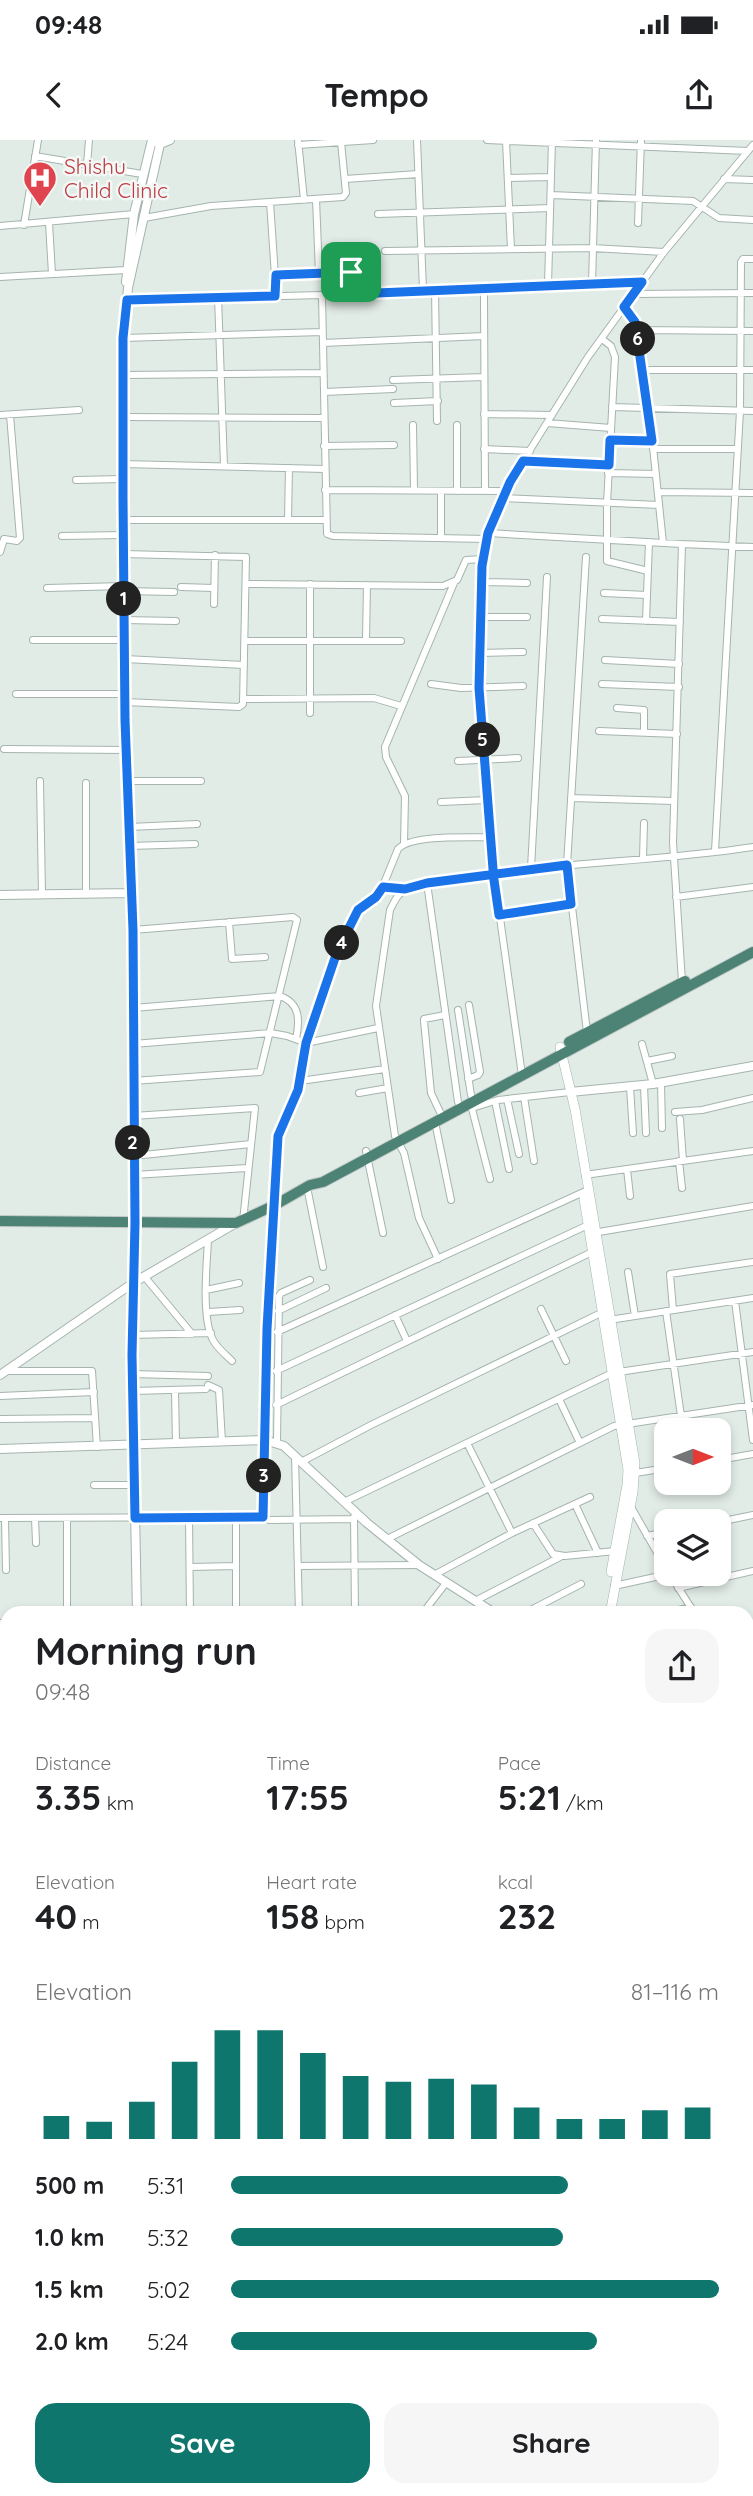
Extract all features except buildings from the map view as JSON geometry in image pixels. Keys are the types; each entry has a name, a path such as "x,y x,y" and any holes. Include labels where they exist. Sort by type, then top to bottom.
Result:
{"highway":[{"path":"561,1051 587,1032 753,946"},
{"path":"2,1224 239,1222 309,1186 323,1182 367,1154 753,952"},
{"path":"438,1117 458,1102 471,1101"}],"main road":[{"path":"561,1051 586,1192"},
{"path":"571,1096 571,1114 635,1473 611,1606"},
{"path":"591,1230 592,1252 607,1315"},
{"path":"605,1606 628,1478 625,1423"}],"street":[{"path":"24,225 38,140"},
{"path":"87,165 89,140"},
{"path":"155,141 170,140"},
{"path":"304,200 298,143 373,140"},
{"path":"417,140 423,290"},
{"path":"487,140 685,144 748,151"},
{"path":"728,150 729,140"},
{"path":"128,288 126,271 134,214 142,174 155,141"},
{"path":"137,1606 132,1391 135,1223 133,930 124,640 123,338 128,288 144,218 155,141"},
{"path":"506,141 511,248"},
{"path":"548,285 552,141"},
{"path":"144,218 211,206 345,196 341,142"},
{"path":"592,284 596,142"},
{"path":"638,223 641,143"},
{"path":"522,1072 493,873 479,688 483,559 487,536 506,491 523,461 602,339 664,252 753,145"},
{"path":"35,156 142,174"},
{"path":"345,179 418,174"},
{"path":"508,178 551,177"},
{"path":"724,179 753,180"},
{"path":"551,195 693,201 719,218 753,220"},
{"path":"316,199 319,273"},
{"path":"270,202 275,296"},
{"path":"378,214 551,208"},
{"path":"0,226 134,214"},
{"path":"49,223 52,274"},
{"path":"386,251 592,248 664,252"},
{"path":"715,852 740,411 741,262 743,259 753,259"},
{"path":"275,275 370,270"},
{"path":"0,277 126,271"},
{"path":"351,272 352,294"},
{"path":"127,300 642,282"},
{"path":"435,289 438,421"},
{"path":"633,294 753,293"},
{"path":"322,295 327,534 606,539 753,547"},
{"path":"484,296 485,491"},
{"path":"218,298 223,466"},
{"path":"624,307 633,317 643,370 663,543"},
{"path":"636,330 753,331"},
{"path":"123,338 322,332"},
{"path":"323,343 484,337"},
{"path":"602,339 611,346 615,357 607,503 606,539 609,563 648,571"},
{"path":"643,370 753,370"},
{"path":"123,375 323,373"},
{"path":"393,380 484,377"},
{"path":"324,392 393,389"},
{"path":"394,403 438,401"},
{"path":"612,407 753,411"},
{"path":"0,415 79,410"},
{"path":"484,414 552,415"},
{"path":"0,552 4,539 17,541 20,538 10,415"},
{"path":"123,417 324,418"},
{"path":"547,423 611,428"},
{"path":"413,425 414,490"},
{"path":"457,425 457,491"},
{"path":"610,440 738,449"},
{"path":"324,446 394,445"},
{"path":"484,449 530,451"},
{"path":"523,461 656,474"},
{"path":"123,464 325,469"},
{"path":"288,520 289,468"},
{"path":"76,480 123,479"},
{"path":"325,490 506,491"},
{"path":"441,491 441,538"},
{"path":"658,492 753,493"},
{"path":"503,498 659,505"},
{"path":"123,520 326,520"},
{"path":"62,536 123,536"},
{"path":"646,621 649,542"},
{"path":"682,544 673,856 682,982"},
{"path":"16,694 239,706 243,704 245,556 123,554"},
{"path":"214,604 215,555"},
{"path":"586,557 567,865 587,1032"},
{"path":"404,844 405,796 385,752 401,706 454,583 466,560 483,559"},
{"path":"531,868 547,577"},
{"path":"482,582 527,583"},
{"path":"246,584 443,586 454,583"},
{"path":"310,584 310,713"},
{"path":"366,641 367,585"},
{"path":"181,587 214,588"},
{"path":"47,588 174,592"},
{"path":"604,593 647,595"},
{"path":"481,617 527,617"},
{"path":"124,620 176,621"},
{"path":"603,620 680,622"},
{"path":"33,640 124,640"},
{"path":"245,641 401,641"},
{"path":"480,653 523,652"},
{"path":"125,659 244,666"},
{"path":"605,660 679,664"},
{"path":"431,684 461,688 523,686"},
{"path":"602,684 678,687"},
{"path":"243,699 380,699 401,706"},
{"path":"617,708 644,709 644,733"},
{"path":"598,731 677,734"},
{"path":"4,750 127,750"},
{"path":"458,761 518,758"},
{"path":"40,781 42,894"},
{"path":"128,781 201,781"},
{"path":"86,783 86,894"},
{"path":"571,799 674,801"},
{"path":"441,802 487,800"},
{"path":"643,858 644,823"},
{"path":"129,827 197,824"},
{"path":"263,1517 267,1329 275,1161 278,1136 300,1081 306,1043 337,952 355,915 376,897 383,887 398,849 404,844 424,840 490,837"},
{"path":"130,846 195,844"},
{"path":"383,887 405,889 427,883 531,868 753,847"},
{"path":"427,883 458,1102"},
{"path":"676,897 753,887"},
{"path":"405,889 395,899 390,910 376,1006 397,1139 404,1153 419,1218 438,1259"},
{"path":"0,895 131,893"},
{"path":"499,915 571,904"},
{"path":"133,930 296,918 297,924 260,1072 133,1081"},
{"path":"229,922 232,959 265,957"},
{"path":"133,1007 280,996 296,1009 299,1026 296,1038"},
{"path":"468,1079 480,1072 469,1005"},
{"path":"458,1010 471,1101 490,1179"},
{"path":"445,1016 424,1021 431,1093 438,1117 451,1200"},
{"path":"133,1044 271,1033 306,1043 378,1028"},
{"path":"642,1044 662,1128"},
{"path":"647,1061 672,1056"},
{"path":"471,1101 571,1096 753,1066"},
{"path":"300,1081 385,1069"},
{"path":"646,1133 653,1084"},
{"path":"630,1087 634,1133"},
{"path":"359,1093 388,1088"},
{"path":"524,1097 534,1161"},
{"path":"675,1112 702,1110 753,1098"},
{"path":"507,1099 519,1154"},
{"path":"495,1101 509,1169"},
{"path":"2,1373 133,1283 239,1222 251,1144 253,1107 133,1116"},
{"path":"680,1119 682,1188"},
{"path":"133,1156 251,1144"},
{"path":"585,1175 753,1151"},
{"path":"367,1154 383,1233"},
{"path":"133,1175 247,1168"},
{"path":"627,1169 630,1196"},
{"path":"309,1186 323,1267"},
{"path":"277,1332 586,1192"},
{"path":"276,1371 395,1315 591,1230 753,1206"},
{"path":"208,1239 206,1290 211,1333 215,1344 232,1361"},
{"path":"276,1405 592,1252"},
{"path":"681,1418 674,1363 670,1274 753,1262"},
{"path":"628,1272 635,1316"},
{"path":"144,1276 192,1334"},
{"path":"277,1443 279,1294 310,1280"},
{"path":"206,1290 239,1283"},
{"path":"278,1311 326,1288"},
{"path":"298,1459 553,1336 607,1315 635,1316 753,1298"},
{"path":"735,1301 751,1405 753,1440"},
{"path":"541,1309 566,1361"},
{"path":"208,1312 240,1310"},
{"path":"395,1315 407,1341"},
{"path":"132,1335 211,1333"},
{"path":"344,1502 616,1372 753,1352"},
{"path":"2,1373 89,1370 94,1377 97,1447"},
{"path":"132,1374 208,1376"},
{"path":"132,1391 207,1387 219,1390 222,1442"},
{"path":"175,1390 176,1444"},
{"path":"0,1396 94,1392"},
{"path":"559,1399 580,1443"},
{"path":"387,1539 625,1423 751,1405"},
{"path":"0,1419 95,1418"},
{"path":"0,1449 265,1440 277,1443 344,1502 354,1515 419,1565 479,1606"},
{"path":"467,1443 512,1533"},
{"path":"732,1458 753,1454"},
{"path":"298,1459 300,1606"},
{"path":"635,1473 654,1470"},
{"path":"94,1485 134,1485"},
{"path":"434,1575 512,1533 590,1497"},
{"path":"575,1504 598,1553"},
{"path":"631,1507 654,1548"},
{"path":"6,1570 3,1518 263,1517 269,1520 297,1521 354,1515"},
{"path":"354,1515 355,1606"},
{"path":"731,1519 753,1515"},
{"path":"236,1517 236,1606"},
{"path":"35,1518 37,1543"},
{"path":"67,1518 67,1606"},
{"path":"189,1518 190,1606"},
{"path":"533,1523 550,1552 561,1556"},
{"path":"647,1536 654,1535"},
{"path":"475,1601 561,1556 615,1551"},
{"path":"298,1566 419,1565"},
{"path":"190,1567 236,1566"},
{"path":"690,1606 678,1588 753,1571"},
{"path":"614,1586 654,1576"},
{"path":"428,1606 446,1583"},
{"path":"539,1606 582,1584"}],"place":[{"name":"Shishu Child Clinic","path":"40,208"}],"route":[{"path":"351,272 276,275 275,296 127,300 123,338 123,497 125,720 133,930 135,1223 132,1355 135,1518 263,1517 267,1329 276,1146 281,1127 298,1090 306,1043 322,992 337,952 358,910 376,897 383,887 405,889 493,873 567,865 571,904 499,915 493,873 479,688 482,566 488,533 510,482 523,461 609,465 610,440 652,441 635,322 624,307 642,282 352,294 351,272"}]}
